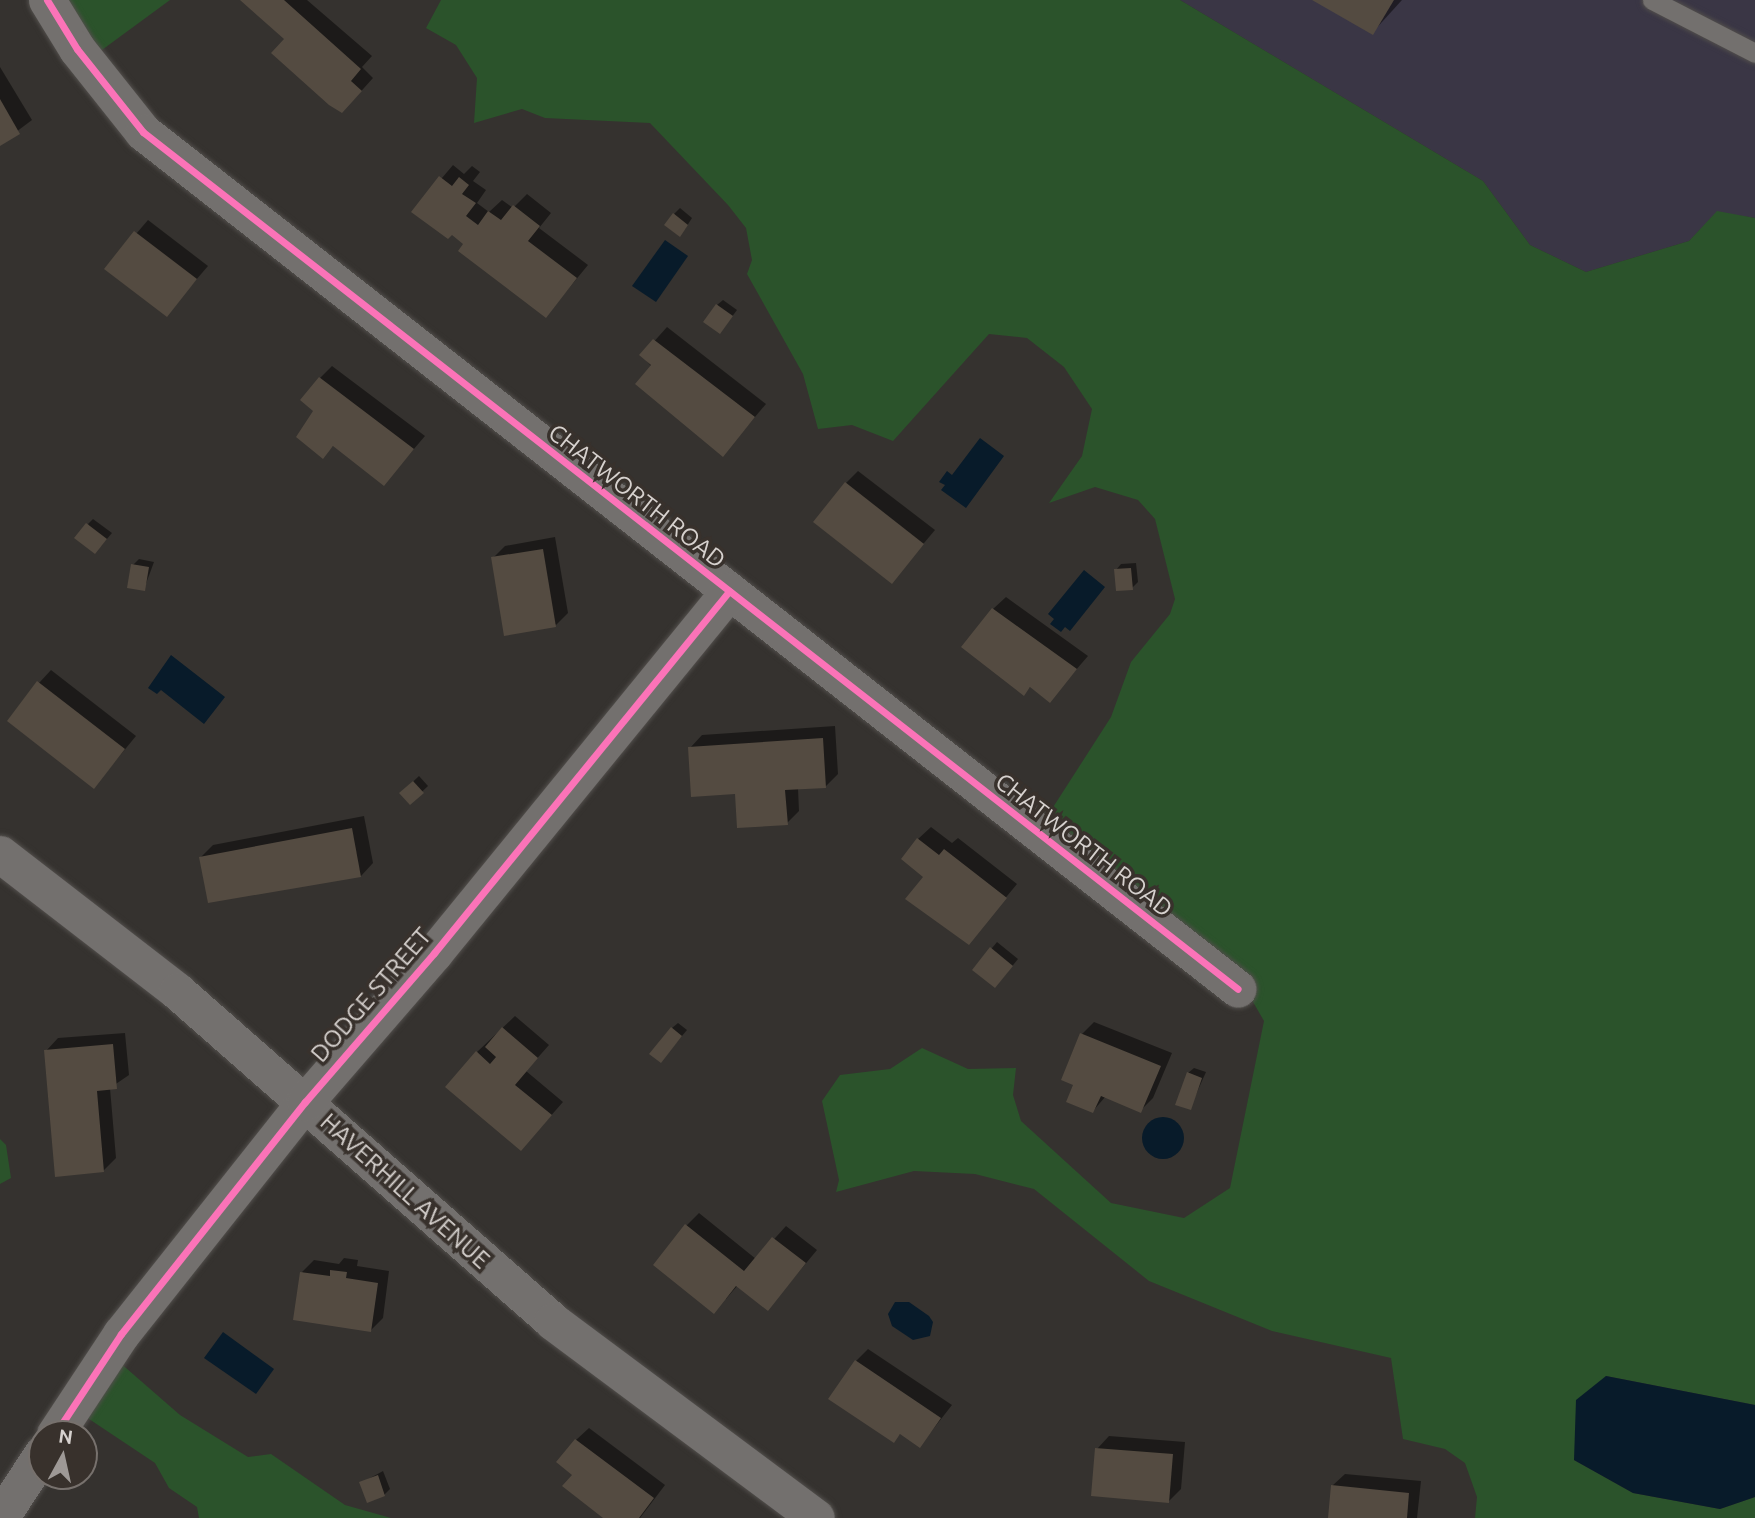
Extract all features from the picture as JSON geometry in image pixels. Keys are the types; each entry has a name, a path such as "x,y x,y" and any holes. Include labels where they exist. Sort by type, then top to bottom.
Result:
{"street":[{"name":"CHATWORTH ROAD","path":"47,0 77,49 143,132 1238,989"},
{"name":"DODGE STREET","path":"64,1420 121,1334 305,1102 434,953 729,591"},
{"name":"HAVERHILL AVENUE","path":"0,854 177,990 552,1321 816,1518"},
{"path":"0,1518 28,1475"}],"lane":[{"path":"1652,0 1755,53"}],"shaded area":[{"path":"1180,0 1755,0 1755,218 1717,212 1689,241 1586,272 1530,245 1483,181"}],"green space":[{"path":"46,0 170,0 91,58"},
{"path":"441,0 1180,0 1483,181 1530,245 1586,272 1689,241 1717,211 1755,218 1755,1405 1606,1376 1574,1460 1633,1493 1720,1509 1755,1497 1755,1518 1475,1518 1477,1497 1465,1463 1445,1449 1403,1439 1391,1358 1272,1331 1149,1281 1034,1189 975,1174 914,1171 836,1192 839,1180 822,1101 840,1075 890,1069 922,1048 968,1069 1016,1068 1013,1095 1021,1121 1111,1203 1184,1218 1230,1188 1264,1021 1249,995 1041,826 1111,717 1131,662 1170,614 1175,599 1155,519 1138,500 1095,487 1049,503 1082,456 1092,409 1064,367 1027,338 989,334 893,441 852,425 818,429 803,374 747,274 752,260 746,228 728,205 650,123 545,118 522,109 474,123 477,78 456,45 426,28"},
{"path":"0,1139 6,1145 11,1178 0,1184"},
{"path":"118,1361 180,1415 248,1457 271,1454 345,1505 391,1518 199,1518 197,1507 169,1488 155,1463 98,1425 98,1420 90,1420 83,1415"}],"water":[{"path":"665,240 688,256 656,302 632,286"},
{"path":"980,438 1004,456 966,508 941,490 945,485 939,482 947,471 952,475"},
{"path":"1084,570 1105,587 1070,631 1065,627 1061,632 1050,624 1054,619 1048,614"},
{"path":"171,655 225,697 204,724 161,690 157,694 148,688"},
{"path":"1163,1117 1178,1123 1184,1138 1178,1153 1163,1159 1148,1153 1142,1138 1148,1123"},
{"path":"895,1302 909,1302 929,1316 933,1322 930,1336 913,1340 892,1326 888,1314"},
{"path":"223,1332 274,1369 256,1394 204,1358"},
{"path":"1606,1376 1755,1405 1755,1497 1720,1509 1633,1493 1574,1460 1576,1400"}],"building":[{"path":"240,0 284,0 361,69 351,81 362,91 342,113 329,105 271,53 284,39"},
{"path":"1312,0 1394,0 1373,35"},
{"path":"0,99 20,134 0,146"},
{"path":"439,176 452,186 459,177 469,185 462,194 476,203 466,216 478,225 488,211 501,220 513,205 540,226 528,241 577,278 546,318 458,251 463,244 452,235 448,239 411,212"},
{"path":"673,213 688,225 680,237 664,225"},
{"path":"134,231 197,279 167,317 104,269"},
{"path":"716,304 733,316 720,334 703,322"},
{"path":"653,339 755,417 723,457 635,384 651,365 639,355"},
{"path":"319,377 414,449 384,486 333,446 323,459 296,437 313,411 300,400"},
{"path":"845,482 924,544 892,584 813,522"},
{"path":"86,523 107,539 95,554 74,538"},
{"path":"543,549 556,627 504,636 491,557"},
{"path":"131,564 149,567 145,591 127,588"},
{"path":"1131,568 1133,590 1116,591 1114,569"},
{"path":"992,608 1077,669 1050,703 1030,687 1024,696 961,647"},
{"path":"37,681 125,749 94,789 7,721"},
{"path":"823,738 826,788 785,790 788,825 737,828 735,794 691,797 688,747"},
{"path":"413,781 424,793 410,805 399,793"},
{"path":"352,828 361,877 208,903 199,857"},
{"path":"917,838 939,855 944,849 1007,898 969,945 905,899 923,877 901,859"},
{"path":"990,947 1013,966 995,988 972,970"},
{"path":"502,1027 538,1058 515,1085 552,1115 521,1151 445,1087 476,1051 490,1064 496,1057 485,1047"},
{"path":"671,1027 682,1036 661,1063 649,1054"},
{"path":"1080,1033 1161,1066 1141,1113 1101,1096 1093,1113 1066,1102 1073,1085 1061,1080"},
{"path":"113,1044 117,1089 97,1091 104,1172 55,1177 44,1050"},
{"path":"1187,1072 1202,1078 1191,1110 1175,1105"},
{"path":"685,1224 744,1271 772,1237 806,1263 768,1311 736,1286 714,1314 653,1265"},
{"path":"330,1270 347,1272 346,1278 378,1283 371,1332 293,1320 300,1272 330,1276"},
{"path":"855,1360 941,1418 920,1448 900,1434 894,1443 828,1399"},
{"path":"575,1439 654,1498 639,1518 603,1518 562,1486 572,1475 556,1462"},
{"path":"1095,1448 1173,1454 1169,1503 1091,1496"},
{"path":"378,1475 385,1496 367,1503 359,1482"},
{"path":"1331,1485 1409,1493 1407,1518 1328,1518"}],"cycle path":[{"path":"47,0 77,49 143,132 1238,989"},
{"path":"64,1420 121,1334 305,1102 434,953 729,591"}]}
